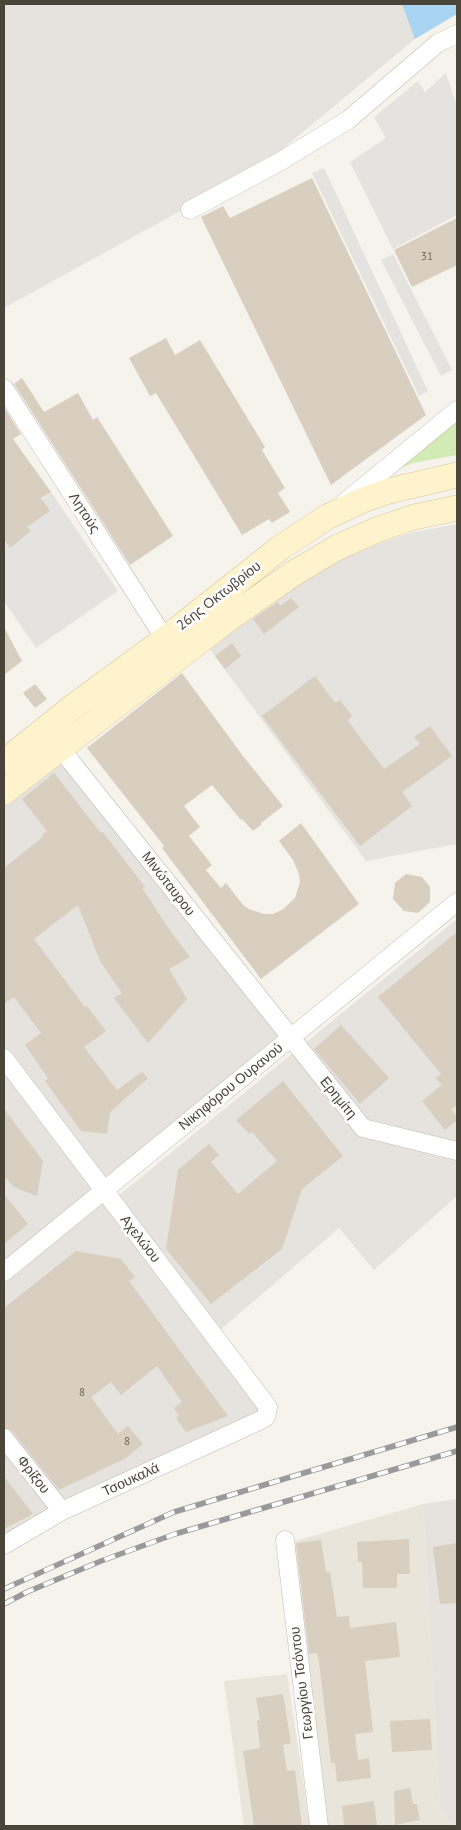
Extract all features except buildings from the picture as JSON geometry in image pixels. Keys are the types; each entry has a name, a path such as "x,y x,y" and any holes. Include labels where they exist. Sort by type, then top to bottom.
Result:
{"main road":[{"name":"26ης Οκτωβρίου","path":"4,792 54,738 165,639 280,548 327,517 363,500 389,491 457,475"},
{"name":"26ης Οκτωβρίου","path":"4,762 54,738 294,573 338,547 379,529 414,517 457,508"}],"street":[{"path":"190,210 281,161 348,120 438,43 457,34"},
{"name":"Λητούς","path":"4,388 165,639"},
{"path":"327,517 453,414"},
{"name":"Μινώταυρου","path":"54,738 291,1038"},
{"name":"Νικηφόρου Ουρανού","path":"4,1272 457,902"},
{"name":"Ερημίτη","path":"291,1038 363,1128 457,1151"},
{"name":"Αχελώου","path":"4,1058 103,1191 266,1402 268,1412 261,1421"},
{"name":"Τσουκαλά","path":"4,1545 62,1512 261,1421"},
{"name":"Φρίξου","path":"4,1438 62,1512"},
{"name":"Γεωργίου Τσόντου","path":"285,1540 319,1826"}],"shaded area":[{"path":"4,4 457,4 262,166 4,308"},
{"path":"446,73 457,106 457,215 393,249 350,162 386,138 374,117 418,81 425,92"},
{"path":"324,168 428,391 419,396 312,173"},
{"path":"393,254 452,370 441,376 381,260"},
{"path":"51,492 118,591 36,648 4,601 4,525"},
{"path":"457,524 457,844 366,861 208,647 305,579 345,558 383,542 414,532"},
{"path":"60,758 291,1038 103,1191 265,1402 261,1421 4,1546 4,802"},
{"path":"457,919 457,1196 374,1270 339,1228 219,1331 118,1196"},
{"path":"457,1499 457,1826 452,1826 440,1807 423,1504"},
{"path":"423,1504 440,1807 452,1826 324,1826 292,1542"},
{"path":"287,1674 310,1826 244,1826 224,1681"}],"green space":[{"path":"457,421 457,455 413,463 399,469"}],"water":[{"path":"402,4 457,4 457,14 415,39"}],"railway":[{"path":"4,1589 174,1512 457,1427"},
{"path":"4,1604 27,1592 101,1561 175,1534 457,1451"}]}
